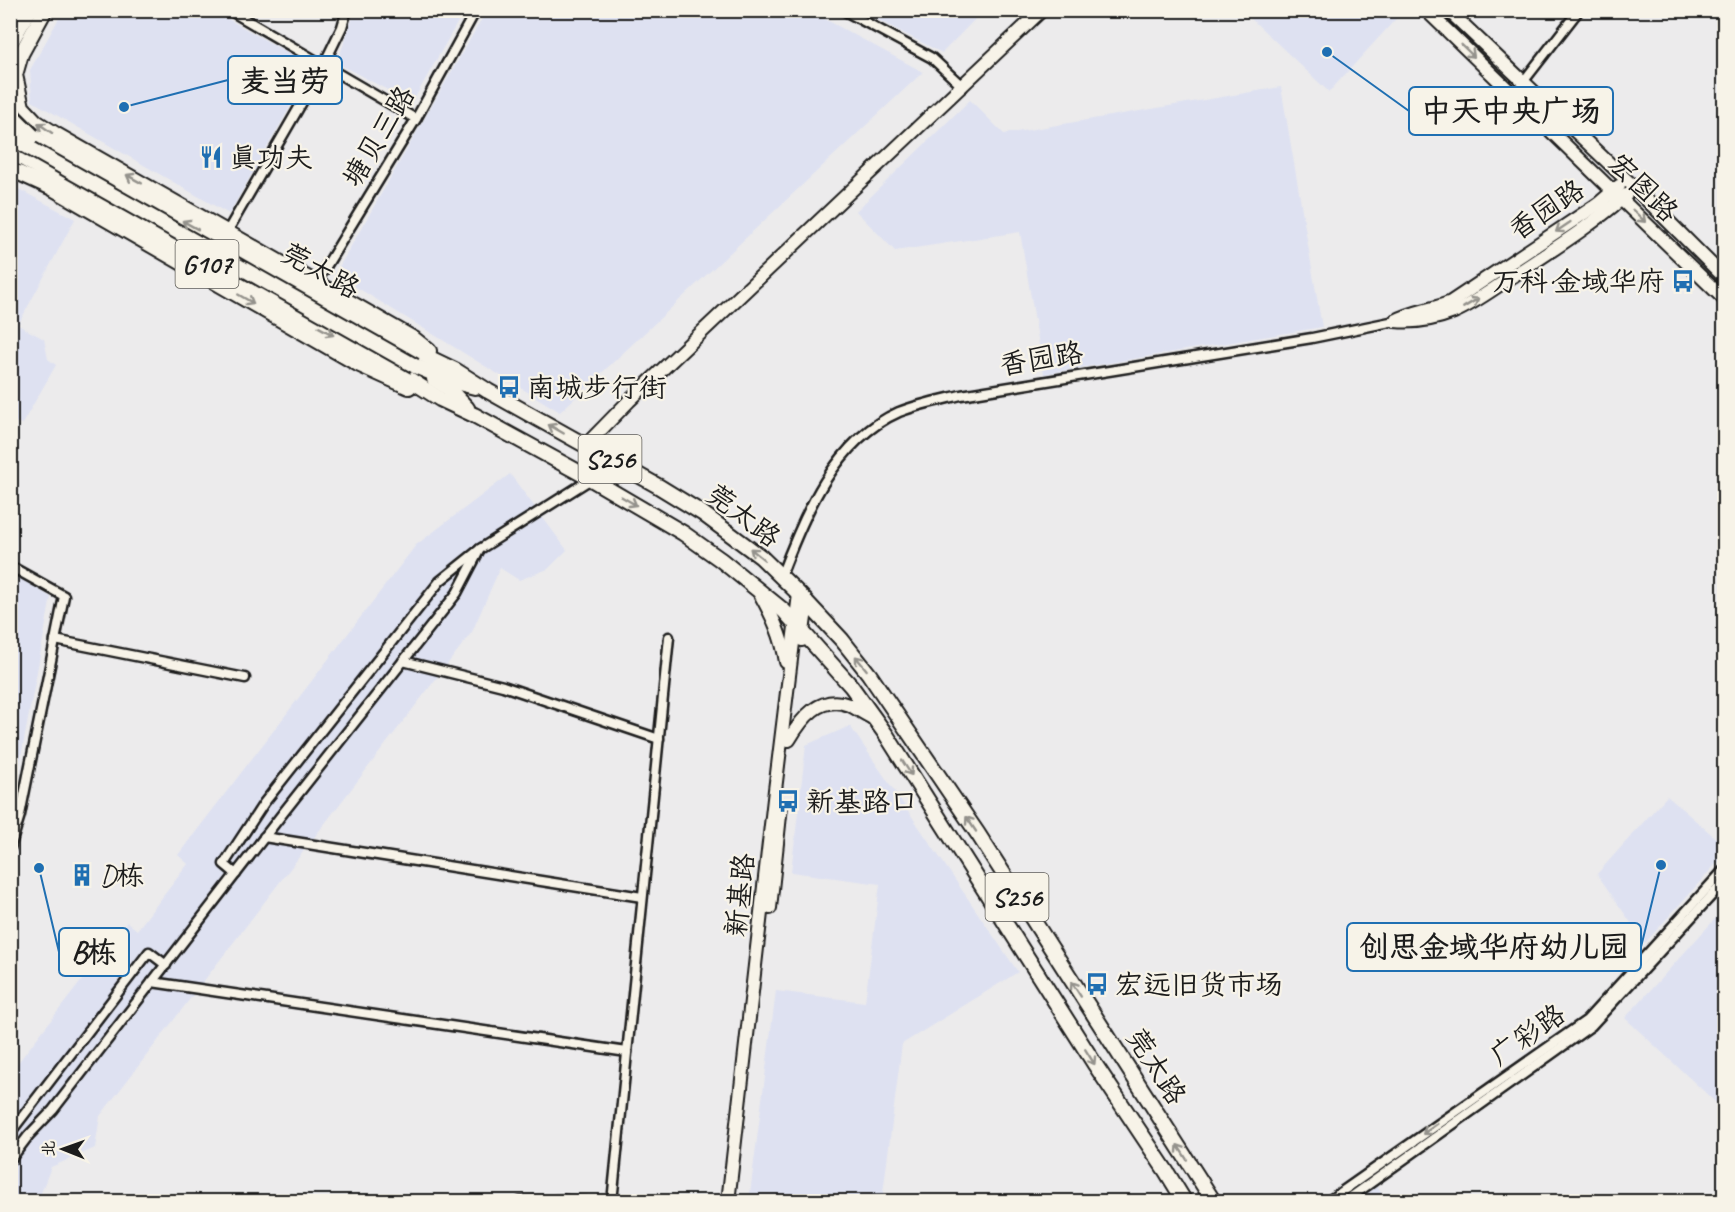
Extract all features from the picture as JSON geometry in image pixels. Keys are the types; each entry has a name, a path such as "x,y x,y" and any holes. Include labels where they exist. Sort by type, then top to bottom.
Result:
{"highway":[{"path":"10,27 20,10"},
{"path":"10,44 29,10"},
{"path":"10,112 32,136"}],"main road":[{"path":"13,152 14,142 21,126 22,108 14,85 15,75 21,54 45,10"},
{"path":"14,85 22,107 36,122 414,339 455,370"},
{"name":"莞太路","path":"10,123 405,346 455,370 488,391 658,486 702,513 761,557 842,640 869,674 978,834 1214,1202"},
{"path":"10,137 415,366 448,388 474,415"},
{"name":"莞太路","path":"13,152 395,370 440,399 591,479 683,533 721,560 784,611 851,686 875,719 1094,1064 1185,1202"},
{"path":"10,171 52,188 358,364 440,399"},
{"path":"415,366 451,381 488,391"}],"street":[{"path":"229,10 416,119"},
{"path":"227,232 323,66 342,27 347,10"},
{"name":"塘贝三路","path":"316,283 416,119 476,10"},
{"path":"843,10 932,58 963,87"},
{"path":"585,446 629,401 1042,10"},
{"name":"宏图路","path":"1426,10 1725,299"},
{"name":"宏图路","path":"1448,10 1723,274"},
{"path":"1523,82 1579,10"},
{"name":"香园路","path":"781,576 798,534 832,470 860,438 897,413 961,395 1312,338 1395,321 1409,314 1451,302 1588,210 1617,195 1631,184"},
{"path":"236,874 224,864 264,803 440,580 480,549 591,479"},
{"path":"10,1160 29,1135 53,1110 264,837 457,593 480,549"},
{"path":"10,566 64,596 20,815 10,848"},
{"path":"757,589 769,609 783,644 788,681"},
{"name":"新基路","path":"737,1202 803,598"},
{"name":"新基路","path":"728,1202 788,681 799,628"},
{"path":"612,1202 669,637"},
{"path":"55,640 245,678"},
{"path":"403,661 503,686 659,739"},
{"path":"789,740 805,717 823,704 836,702 850,705 875,719"},
{"path":"264,837 642,897"},
{"name":"广彩路","path":"1326,1202 1587,1020 1725,870"},
{"name":"广彩路","path":"1344,1202 1591,1026 1725,882"},
{"path":"10,1133 149,952 166,965"},
{"path":"152,982 627,1052"},
{"path":"520,1202 563,1200 586,1202"}],"shaded area":[{"path":"355,10 464,11 412,103 337,63"},
{"path":"487,10 810,11 923,72 560,412 335,274"},
{"path":"1243,10 1404,10 1329,92 1243,11"},
{"path":"63,11 214,11 313,67 229,214 32,101 30,70"},
{"path":"861,11 983,11 942,53"},
{"path":"1281,87 1322,327 1044,374 1020,232 895,251 856,211 970,100 1004,134"},
{"path":"11,185 75,219 18,325 44,339 48,359 56,365 22,424 11,420"},
{"path":"510,474 567,550 548,569 519,580 500,568 472,632 100,1116 95,1148 51,1167 38,1201 11,1201 10,1073 127,922 137,930 188,864 178,855 416,545"},
{"path":"11,573 51,597 10,810"},
{"path":"850,726 1018,972 902,1044 882,1201 749,1201 776,991 865,1002 880,884 791,872 806,745"},
{"path":"1667,796 1724,845 1724,855 1645,943 1597,874"},
{"path":"1724,909 1724,1110 1625,1018"},
{"path":"1377,1187 1387,1201 1355,1201"}],"place":[{"name":"中天中央广场","path":"1327,52"},
{"name":"麦当劳","path":"124,107"},
{"name":"真功夫","path":"211,157"},
{"name":"万科·金域华府","path":"1683,281"},
{"name":"南城步行街","path":"509,387"},
{"name":"新基路口","path":"788,801"},
{"name":"创思金域华府幼儿园","path":"1661,865"},
{"name":"B栋","path":"39,868"},
{"name":"D栋","path":"82,875"},
{"name":"宏远旧货市场","path":"1097,984"}]}
